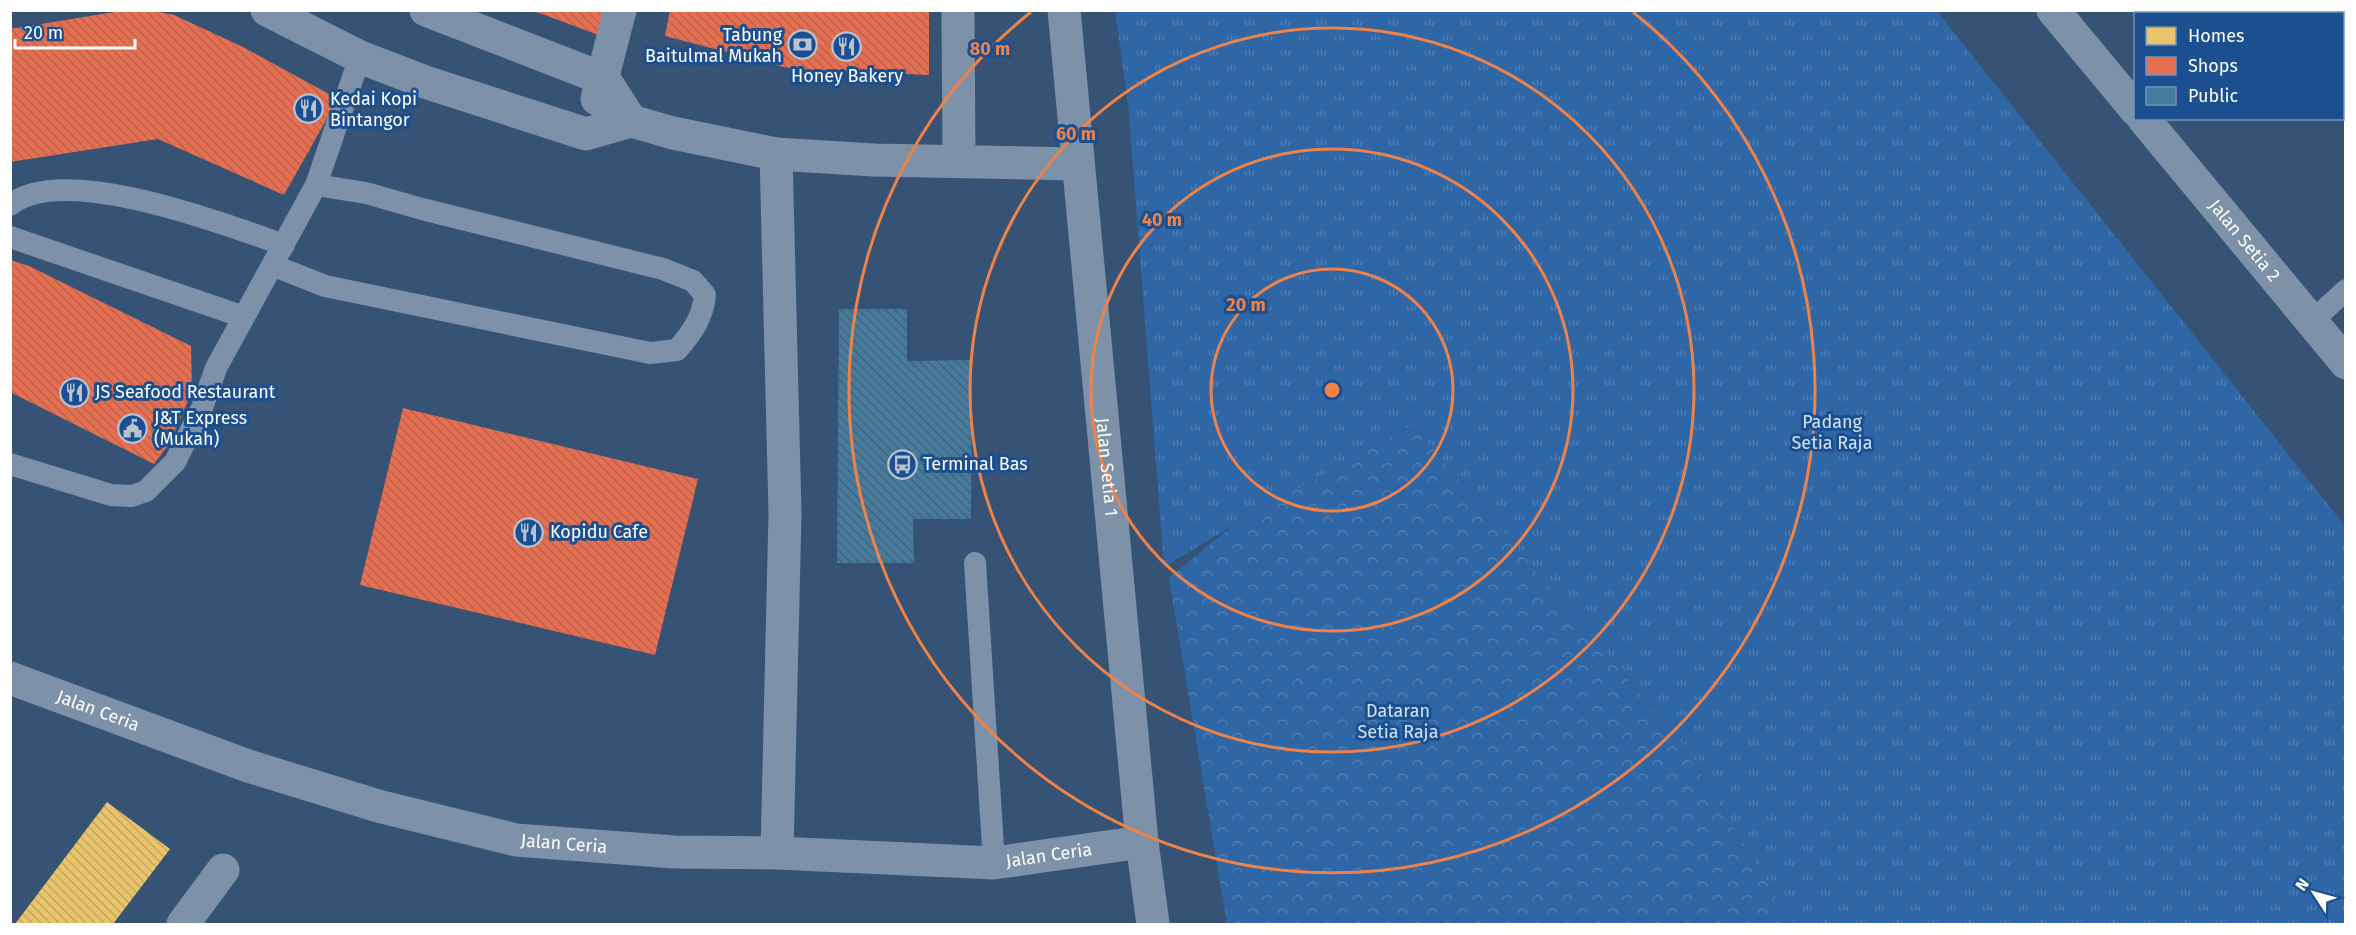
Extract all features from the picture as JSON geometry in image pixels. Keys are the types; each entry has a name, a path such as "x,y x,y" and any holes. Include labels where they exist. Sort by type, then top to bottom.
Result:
{"street":[{"path":"267,10 360,57 425,82 586,134 631,121 673,133 776,154 874,160 1077,164"},
{"path":"426,10 604,79 631,121"},
{"path":"586,134 604,79 620,10"},
{"path":"958,10 959,161"},
{"name":"Jalan Setia 1","path":"1064,10 1142,842 1153,924"},
{"path":"2053,10 2134,108"},
{"name":"Jalan Setia 2","path":"2145,120 2346,363"},
{"path":"776,154 785,513 777,853"},
{"name":"Jalan Ceria","path":"10,678 248,765 378,807 516,840 674,852 777,853 994,863 1142,842"},
{"path":"183,924 223,870"}],"lane":[{"path":"10,464 111,495 132,496 146,491 175,462 202,408 216,368 316,185 360,57"},
{"path":"272,265 325,286 650,353 677,350 691,335 704,310 705,295 693,281 663,269 422,209 366,192 316,185"},
{"path":"10,205 19,198 43,191 78,189 189,212 284,245"},
{"path":"10,237 244,317"},
{"path":"2311,322 2346,290"},
{"path":"975,563 994,863"}],"green space":[{"name":"Padang Setia Raja","path":"1115,11 1937,11 2345,526 2345,924 1793,924 1681,742 1413,425 1232,526 1164,567 1128,103"},
{"name":"Dataran Setia Raja","path":"1413,425 1681,742 1793,924 1227,924 1169,578 1232,526"}],"building: Homes":[{"path":"107,802 170,849 113,924 15,924"}],"building: Shops":[{"path":"127,10 150,10 174,15 243,47 338,99 284,195 158,139 10,162 10,29"},
{"path":"531,10 611,10 604,37"},
{"path":"670,10 929,10 929,75 792,69 665,36"},
{"path":"10,260 29,266 191,346 192,392 169,444 154,464 10,392"},
{"name":"Kopidu Cafe","path":"403,408 698,479 655,655 360,585"}],"building: Public":[{"path":"839,309 907,309 907,361 972,360 971,519 913,519 914,563 837,563"}],"place":[{"name":"Tabung Baitulmal Mukah","path":"803,45"},
{"name":"Honey Bakery","path":"847,47"},
{"name":"Kedai Kopi Bintangor","path":"309,109"},
{"name":"JS Seafood Restaurant","path":"74,392"},
{"name":"J&T Express (Mukah)","path":"133,428"},
{"name":"Terminal Bas","path":"902,464"},
{"name":"Kopidu Cafe","path":"529,532"}]}
